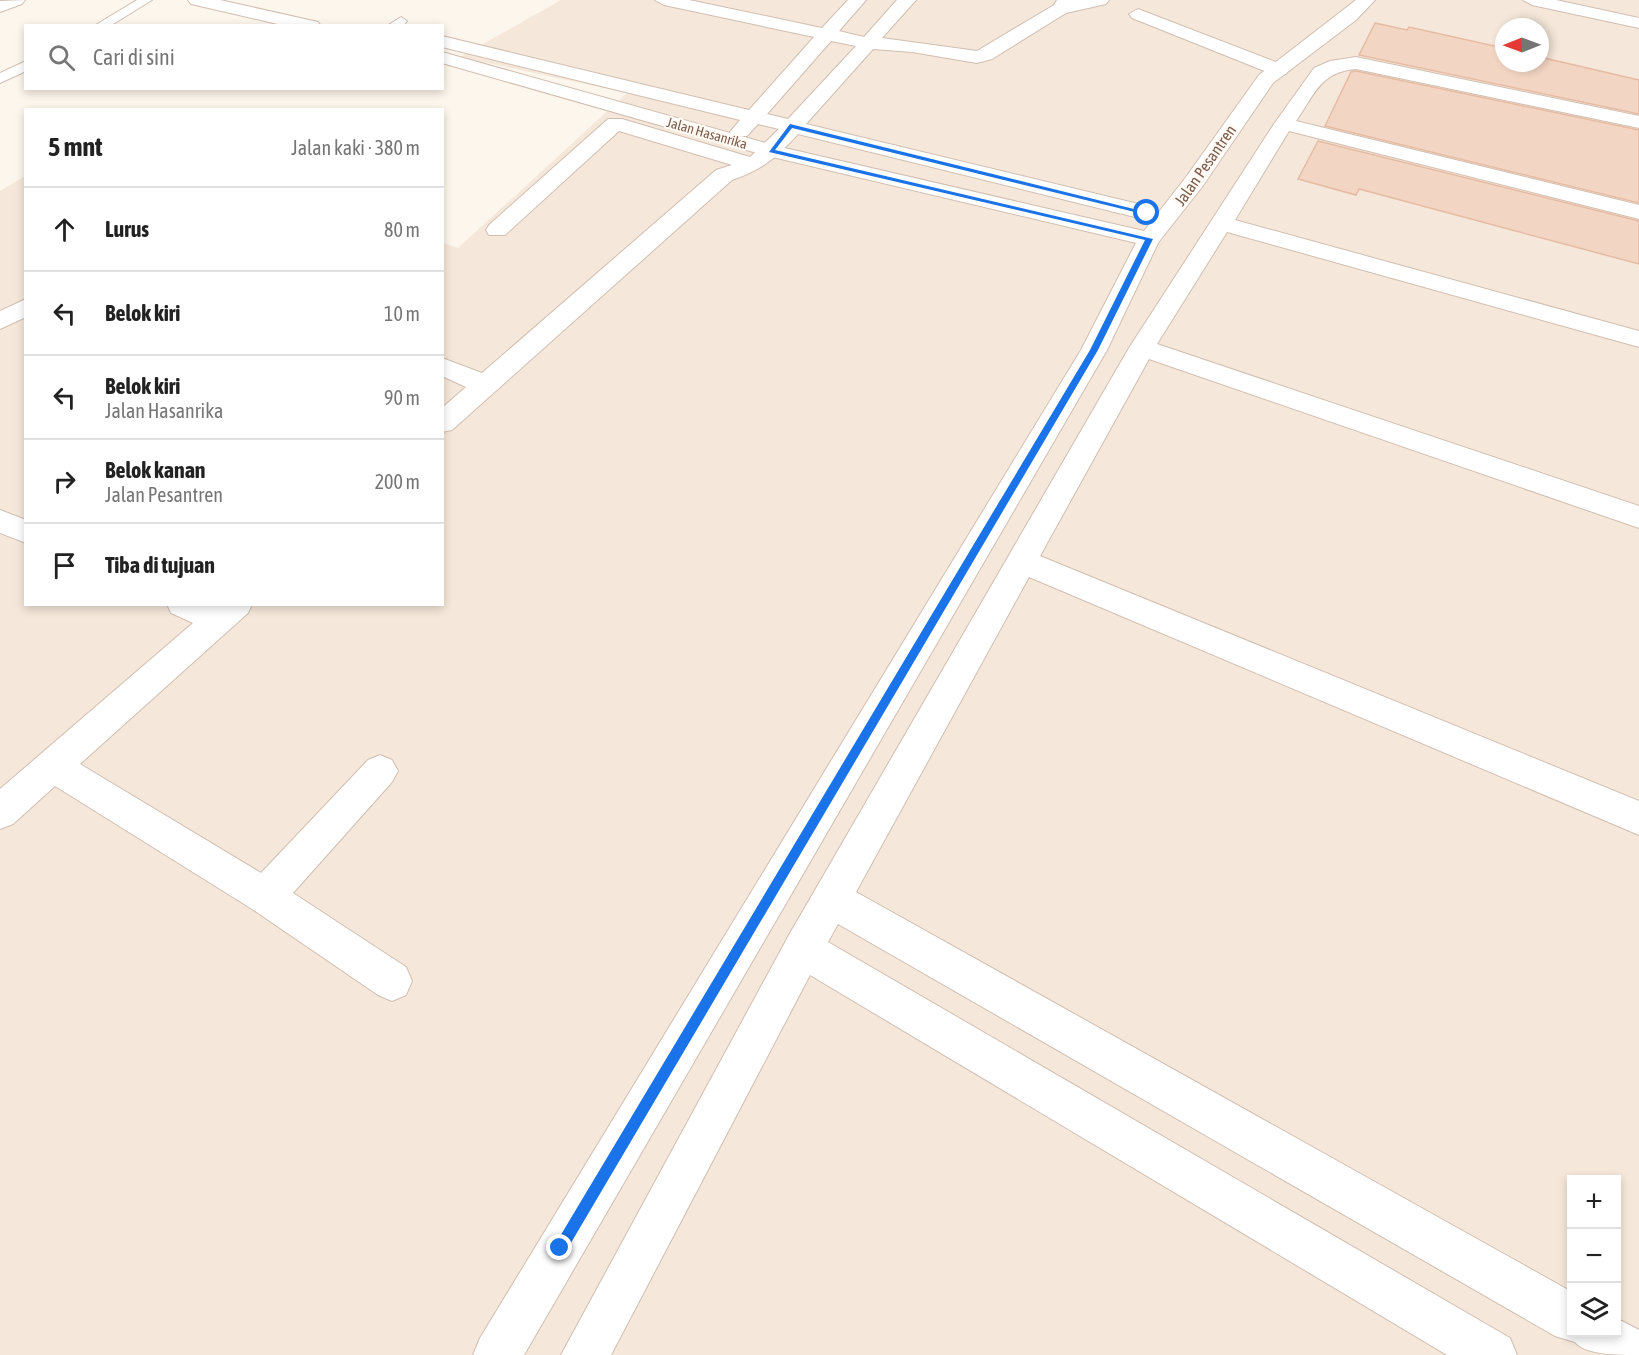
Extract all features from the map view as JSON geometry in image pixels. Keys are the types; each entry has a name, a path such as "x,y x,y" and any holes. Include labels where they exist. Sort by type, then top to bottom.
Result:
{"street":[{"path":"0,7 16,0"},
{"path":"197,0 303,24"},
{"path":"664,0 831,28 967,56 986,55 1063,5 1100,0"},
{"path":"736,0 831,28"},
{"path":"444,421 725,156 753,118 857,0"},
{"path":"497,230 612,124 619,123 753,165 771,151 790,126 907,0"},
{"name":"Jalan Pesantren","path":"496,1355 1094,350 1148,226 1194,182 1230,128 1255,99 1266,79 1350,16 1366,0"},
{"path":"1532,0 1639,23"},
{"path":"1621,19 1633,0"},
{"path":"1138,14 1279,70"},
{"path":"444,41 790,126 1148,226"},
{"name":"Jalan Hasanrika","path":"444,58 725,156 771,151 1148,226"},
{"path":"585,1355 803,949 1142,348 1284,124 1321,72 1337,65 1356,63 1639,122"},
{"path":"1284,124 1639,212"},
{"path":"1221,223 1639,339"},
{"path":"0,321 24,307"},
{"path":"1142,348 1639,517"},
{"path":"444,367 485,385"},
{"path":"1022,561 1639,818"},
{"path":"192,606 227,613"},
{"path":"0,812 227,613"},
{"path":"53,766 265,896 392,981"},
{"path":"265,896 380,771"},
{"path":"831,899 1567,1316"},
{"path":"803,949 1492,1355"},
{"path":"1604,1337 1635,1355"}],"lane":[{"path":"104,24 146,0"},
{"path":"0,79 24,66"}],"shaded area":[{"path":"561,0 1639,0 1639,1355 0,1355 0,191 24,177 24,606 444,606 444,243 458,248 627,93 460,57"}],"building":[{"path":"1375,23 1407,30 1409,27 1495,46 1495,72 1549,72 1549,59 1639,80 1639,114 1359,55"},
{"path":"1356,71 1639,130 1639,203 1325,126 1351,72"},
{"path":"1318,141 1639,221 1639,264 1359,189 1356,195 1298,179"}],"route":[{"path":"560,1248 1094,350 1149,239 771,151 790,126 1147,213"}]}
